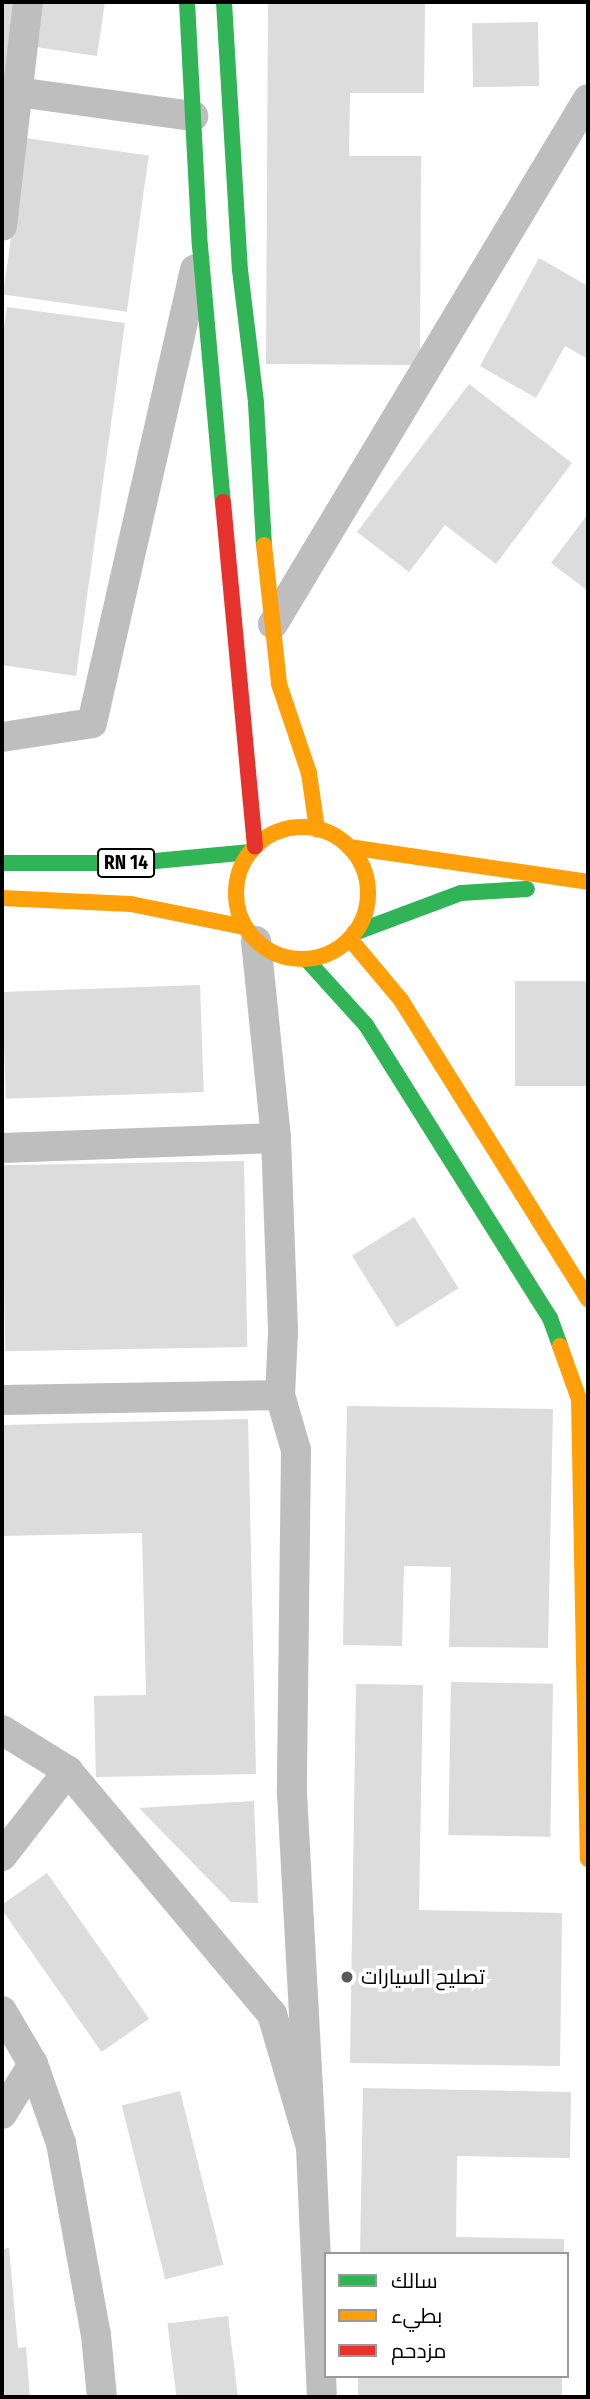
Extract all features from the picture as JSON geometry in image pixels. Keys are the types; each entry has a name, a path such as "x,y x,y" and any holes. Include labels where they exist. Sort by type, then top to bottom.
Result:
{"main road":[{"path":"187,2 200,246 253,850 236,888 250,934 271,952 307,960 325,956 352,936 404,911 461,893 588,883"},
{"path":"224,2 240,270 256,403 279,684 309,773 317,829"},
{"path":"253,850 281,831 317,829 349,847 588,883"},
{"path":"349,847 367,880 364,917 352,936"},
{"name":"RN 14","path":"2,863 134,863 253,850"},
{"name":"RN 14","path":"2,898 131,904 250,934"},
{"path":"352,936 401,1000 588,1299 550,1318"},
{"path":"307,960 366,1024 550,1318 579,1399 588,1859"}],"street":[{"path":"2,226 6,141 17,92 28,2"},
{"path":"17,92 193,116"},
{"path":"273,624 588,99"},
{"path":"2,737 92,723 200,246"},
{"path":"250,934 276,1138 283,1332 280,1395 296,1450 292,1793 312,2147 322,2397"},
{"path":"2,1148 276,1138"},
{"path":"2,1400 280,1395"},
{"path":"2,1730 68,1770 272,2014 312,2147"},
{"path":"2,1856 68,1770"},
{"path":"2,2011 33,2064 61,2143 96,2335 102,2397"},
{"path":"2,2114 33,2064"}],"building":[{"path":"2,2 16,2 2,103"},
{"path":"35,2 105,2 97,56 29,46"},
{"path":"268,2 425,2 424,93 350,93 349,156 421,156 420,365 266,364"},
{"path":"538,22 539,86 473,87 472,23"},
{"path":"25,138 149,155 127,312 3,294"},
{"path":"539,258 588,286 588,359 565,346 536,398 480,366"},
{"path":"7,307 125,323 76,676 2,665 2,343"},
{"path":"469,384 572,463 496,564 445,525 409,572 357,532"},
{"path":"588,514 588,591 551,563"},
{"path":"515,981 588,981 588,1086 515,1086"},
{"path":"200,985 204,1092 6,1099 2,992"},
{"path":"244,1161 247,1347 5,1351 2,1165"},
{"path":"414,1217 459,1288 397,1327 352,1256"},
{"path":"347,1406 553,1409 548,1648 449,1647 451,1567 404,1566 402,1646 343,1645"},
{"path":"248,1419 256,1774 96,1777 94,1696 146,1695 142,1533 2,1536 2,1425"},
{"path":"451,1682 553,1684 550,1837 448,1835"},
{"path":"356,1684 423,1685 419,1910 562,1913 560,2066 350,2063"},
{"path":"254,1801 258,1903 231,1902 139,1808"},
{"path":"47,1873 149,2019 102,2052 2,1910 2,1905"},
{"path":"363,2088 571,2092 570,2158 457,2156 456,2237 564,2239 564,2252 360,2252"},
{"path":"180,2091 223,2265 165,2279 122,2106"},
{"path":"9,2248 18,2348 26,2347 30,2397 2,2397 2,2249"},
{"path":"228,2316 238,2397 176,2397 167,2323"},
{"path":"358,2378 562,2378 562,2397 358,2397"}],"traffic: fast":[{"path":"187,2 200,246 223,502"},
{"path":"224,2 240,270 256,403 264,545"},
{"path":"2,863 134,863 250,852"},
{"path":"354,933 461,893 527,889"},
{"path":"307,960 366,1025 550,1318 560,1346"}],"traffic: slow":[{"path":"264,545 279,684 309,773 317,829"},
{"path":"302,827 327,832 348,847 363,868 368,893 363,918 348,939 327,954 302,959 277,954 256,939 241,918 236,893 241,868 256,847 277,832 302,827"},
{"path":"349,847 588,882"},
{"path":"2,898 131,904 244,927"},
{"path":"350,939 401,1000 588,1299"},
{"path":"560,1346 579,1399 588,1859"}],"traffic: jam":[{"path":"223,502 255,847"}],"place":[{"name":"تصليح السيارات","path":"347,1977"}]}
